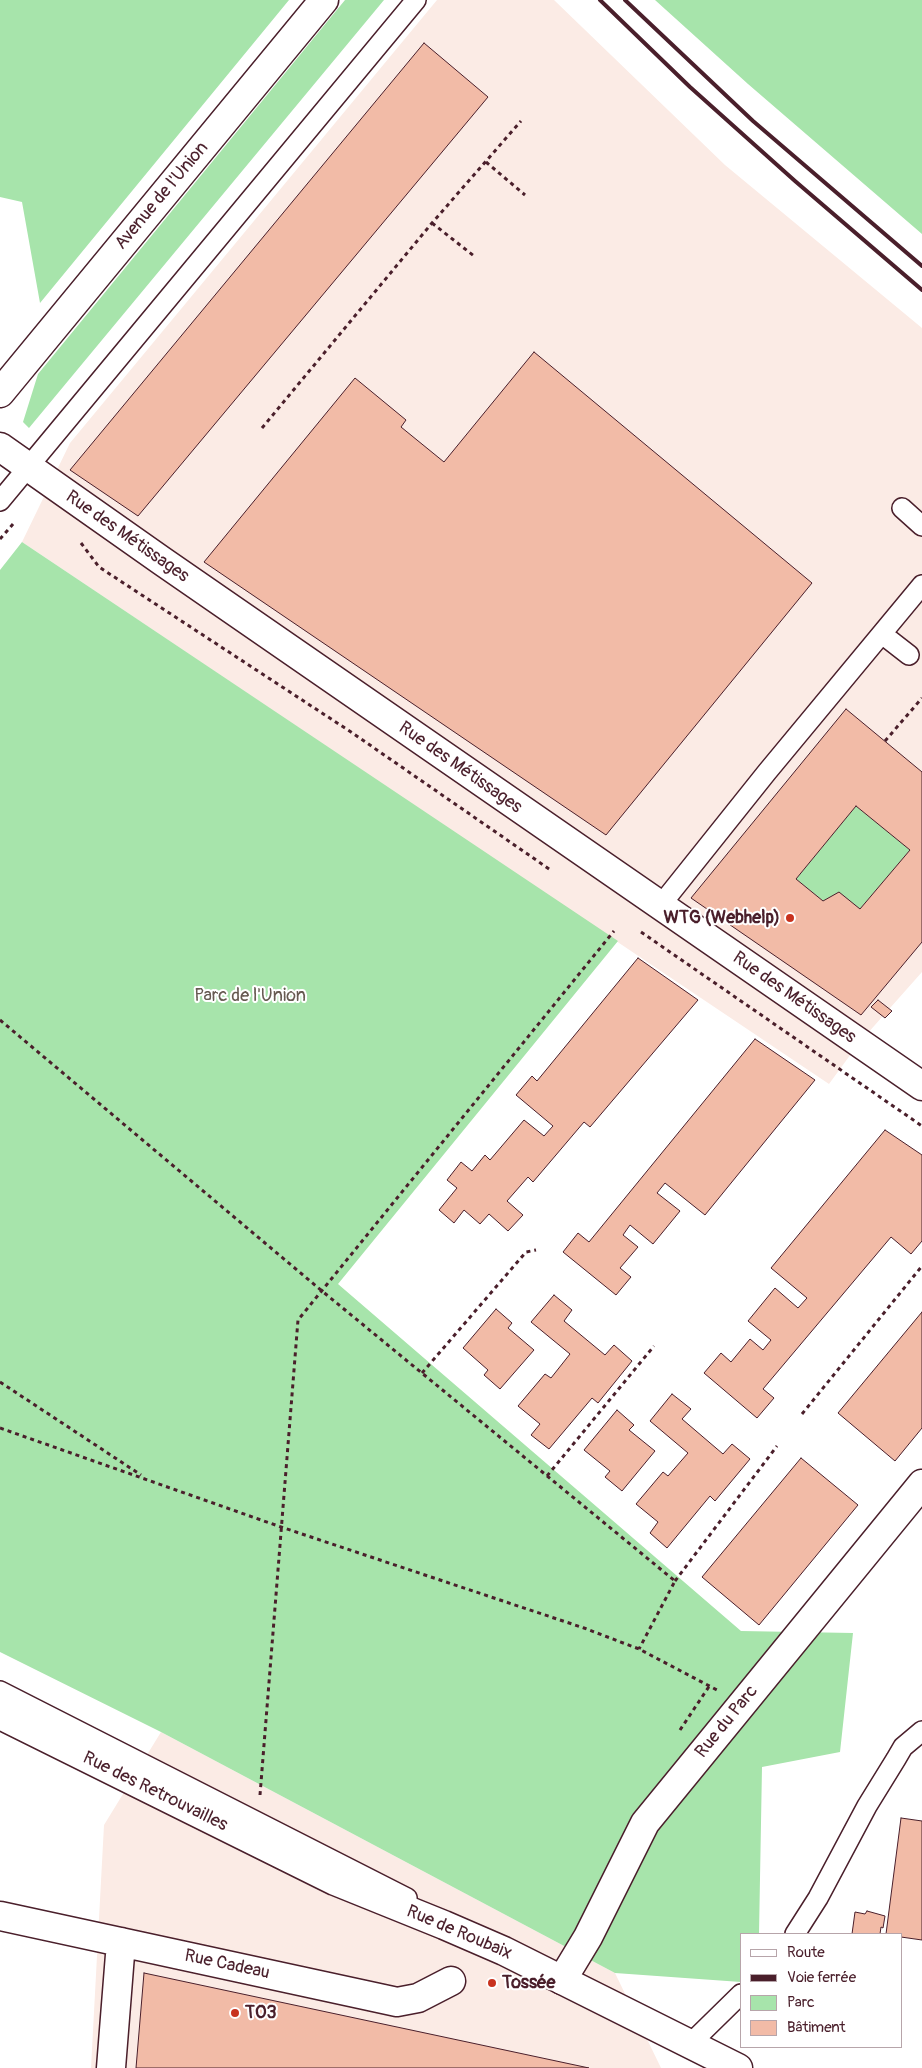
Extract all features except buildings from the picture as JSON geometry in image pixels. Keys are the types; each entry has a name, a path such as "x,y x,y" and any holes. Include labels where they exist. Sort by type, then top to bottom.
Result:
{"street":[{"name":"Avenue de l'Union","path":"0,392 324,0"},
{"name":"Rue des Métissages","path":"0,447 922,1086"},
{"name":"Rue du Parc","path":"562,1980 592,1929 645,1823 922,1484"},
{"name":"Rue des Retrouvailles","path":"0,1715 311,1870"},
{"name":"Rue de Roubaix","path":"311,1870 358,1892 444,1925 504,1951 738,2068"},
{"name":"Rue Cadeau","path":"0,1916 397,2002 418,1998 451,1981"},
{"path":"111,2068 121,1942"}],"lane":[{"path":"0,501 416,0"},
{"path":"902,508 922,526"},
{"path":"660,906 773,765 922,585"},
{"path":"882,634 909,655"},
{"path":"0,1691 398,1893 504,1951"},
{"path":"796,1933 818,1898 867,1806 896,1759 904,1747 922,1730"},
{"path":"690,2044 740,1995"}],"path":[{"path":"262,428 432,223 521,121"},
{"path":"486,162 525,195"},
{"path":"432,223 474,256"},
{"path":"0,539 15,522"},
{"path":"77,536 99,567 351,732 552,871"},
{"path":"885,741 922,698"},
{"path":"259,1798 298,1320 614,932"},
{"path":"641,932 922,1126"},
{"path":"0,1020 322,1291 674,1580"},
{"path":"422,1373 526,1252 536,1250"},
{"path":"802,1414 922,1266"},
{"path":"547,1476 654,1346"},
{"path":"0,1382 147,1479"},
{"path":"0,1428 281,1527 574,1625 639,1649 710,1685 740,1705"},
{"path":"639,1649 674,1580 778,1446"}],"shaded area":[{"path":"437,0 554,0 725,165 922,328 922,972 859,1043 829,1084 22,542 70,443"},
{"path":"161,1732 615,1973 661,2068 91,2068 104,1825"}],"green space":[{"path":"0,0 289,0 40,303 22,202 0,197"},
{"path":"345,0 384,0 29,428 23,422 38,374"},
{"path":"655,0 922,0 922,234 748,84"},
{"name":"Parc de l'Union","path":"22,542 618,941 338,1284 741,1631 853,1633 840,1752 762,1767 759,1933 740,1933 740,1982 615,1973 161,1732 0,1652 0,570"},
{"path":"856,806 910,850 860,909 823,901 796,879"}],"railway":[{"path":"600,0 690,87 795,181 922,290"},
{"path":"625,0 753,121 922,266"}],"place":[{"name":"WTG (Webhelp)","path":"790,918"},
{"name":"Tossée","path":"492,1983"},
{"name":"TO3","path":"235,2013"}]}
